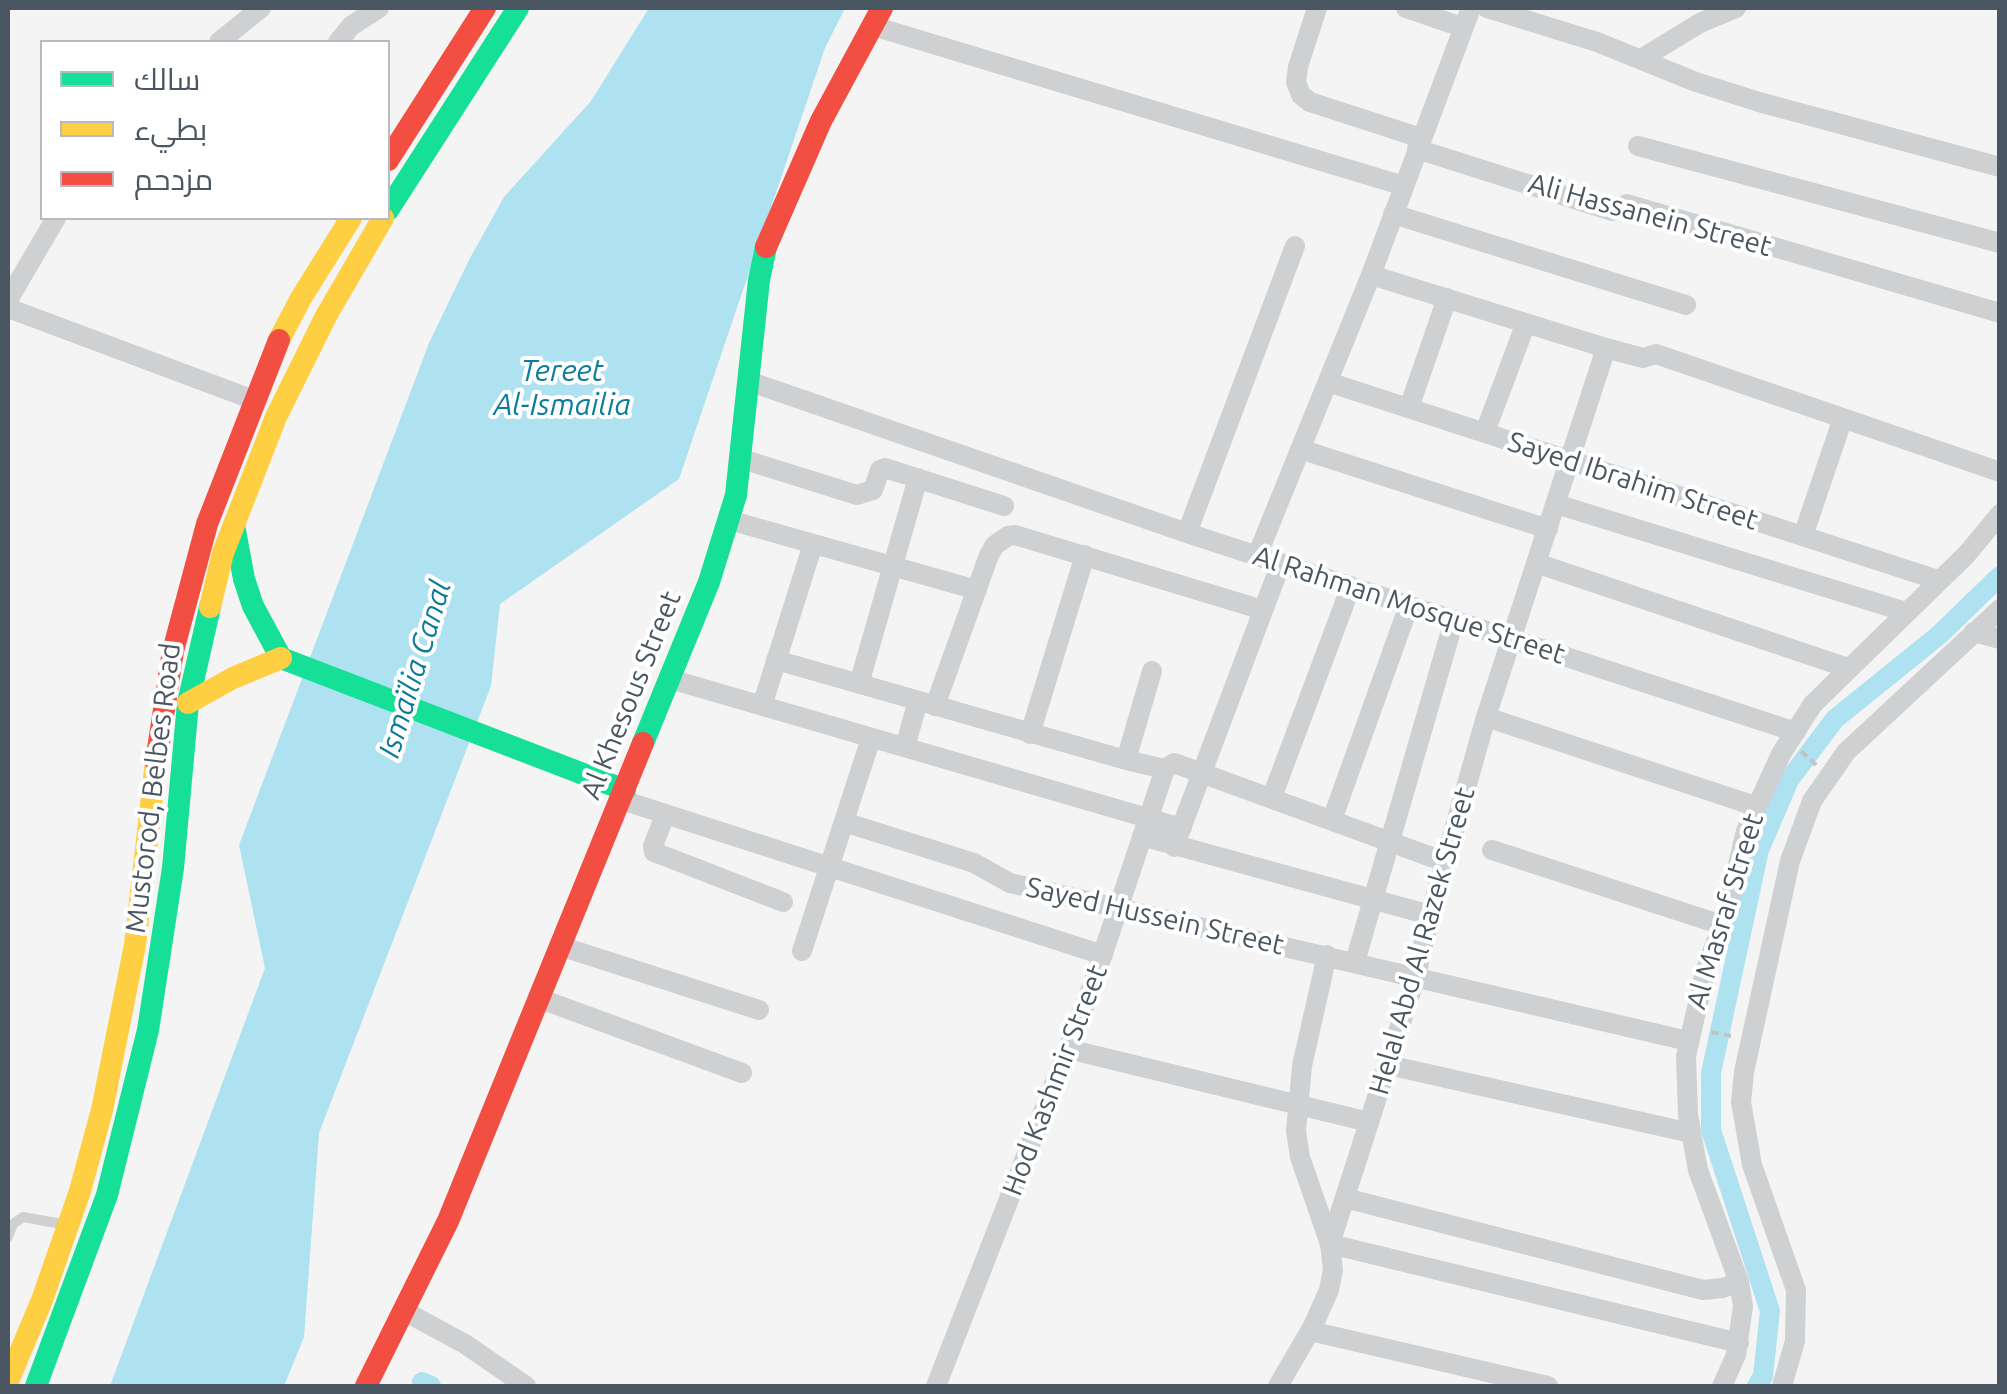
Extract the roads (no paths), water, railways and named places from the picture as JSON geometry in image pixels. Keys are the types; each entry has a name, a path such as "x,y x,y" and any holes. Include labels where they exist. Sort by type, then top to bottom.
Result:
{"main road":[{"path":"390,157 485,8"},
{"path":"390,207 518,8"},
{"name":"Al Khesous Street","path":"366,1386 448,1222 709,582 729,520 742,459 766,245 821,122 877,17"},
{"name":"Mustorod, Belbes Road","path":"8,1381 23,1330 68,1225 98,1126 135,945 173,651 207,524 254,400 301,298 350,220"},
{"name":"Mustorod, Belbes Road","path":"36,1386 107,1195 148,1030 173,868 188,703 212,592 260,452 295,376 381,220"},
{"path":"234,521 253,606 283,659 585,774 624,795"},
{"path":"188,703 233,678 283,659"}],"street":[{"path":"221,40 261,8"},
{"path":"340,40 351,26 379,8"},
{"name":"Ali Hassanein Street","path":"1317,8 1296,82 1310,102 1612,211 1627,204 2000,312"},
{"path":"1257,556 1371,274 1466,17 1406,8"},
{"path":"1487,8 1759,102 2000,167"},
{"path":"1641,59 1736,8"},
{"path":"877,17 1404,186"},
{"path":"1638,146 2000,243"},
{"path":"1393,214 1686,305"},
{"path":"55,220 8,304 254,400"},
{"path":"1186,533 1295,246"},
{"path":"1371,274 1641,358 1656,354 2000,472"},
{"path":"1408,408 1447,298"},
{"path":"1484,432 1526,323"},
{"name":"Helal Abd Al Razek Street","path":"1330,1244 1416,976 1486,716 1606,348"},
{"name":"Al Rahman Mosque Street","path":"752,382 1186,533 1796,732"},
{"name":"Sayed Ibrahim Street","path":"1328,382 1938,580"},
{"path":"1804,536 1844,418"},
{"path":"1300,448 1548,528"},
{"path":"742,459 857,495 872,490 882,468 1004,506"},
{"path":"859,684 918,478"},
{"path":"1556,504 1906,612"},
{"name":"Al Masraf Street","path":"1722,1386 1739,1342 1743,1306 1739,1282 1712,1214 1692,1133 1685,1081 1698,1036 1705,972 1755,806 1812,704 1967,554 2000,514"},
{"path":"729,520 976,590"},
{"path":"905,747 995,545 1016,535 1263,610"},
{"path":"762,706 813,544"},
{"path":"1030,734 1085,556"},
{"path":"1536,563 1848,668"},
{"path":"1178,837 1281,564"},
{"path":"1272,797 1351,586"},
{"path":"1332,820 1409,605"},
{"path":"1782,1386 1796,1341 1796,1290 1752,1165 1741,1102 1744,1072 1790,861 1812,801 1846,752 2000,609"},
{"path":"1355,962 1454,620"},
{"path":"1974,632 2000,640"},
{"path":"776,660 1126,760 1202,773 1444,862"},
{"path":"1126,760 1152,671"},
{"path":"670,679 905,747 1145,827 1430,914"},
{"path":"1486,716 1755,806"},
{"path":"802,951 871,738"},
{"name":"Hod Kashmir Street","path":"936,1386 1068,1050 1168,766"},
{"path":"624,795 665,814 1102,955"},
{"path":"665,814 652,846 654,852 783,902"},
{"name":"Sayed Hussein Street","path":"844,822 974,862 1010,882 1117,909 1698,1036"},
{"path":"1492,850 1722,925"},
{"path":"560,946 760,1010"},
{"path":"1278,1386 1310,1331 1329,1290 1333,1270 1330,1244 1300,1157 1296,1131 1309,1028 1327,956"},
{"path":"538,998 742,1073"},
{"path":"1068,1050 1369,1122"},
{"path":"1388,1065 1692,1133"},
{"path":"1345,1198 1704,1290 1739,1282"},
{"path":"1330,1244 1739,1342"},
{"path":"404,1311 465,1344 526,1386"},
{"path":"1310,1331 1541,1386"}],"lane":[{"path":"8,1238 13,1224 23,1217 68,1225"}],"water":[{"name":"Tereet Al-Ismailia","path":"649,8 845,8 825,48 679,479 500,604 491,686 319,1133 304,1337 284,1386 110,1386 265,968 239,845 429,343 504,197 591,101"}],"waterway":[{"path":"1757,1386 1763,1376 1770,1311 1711,1130 1711,1073 1759,850 1789,780 1835,719 1939,635 2000,576"},
{"path":"422,1382 431,1386"}],"water label":[{"name":"Ismaïlia Canal","path":"415,669"}]}
